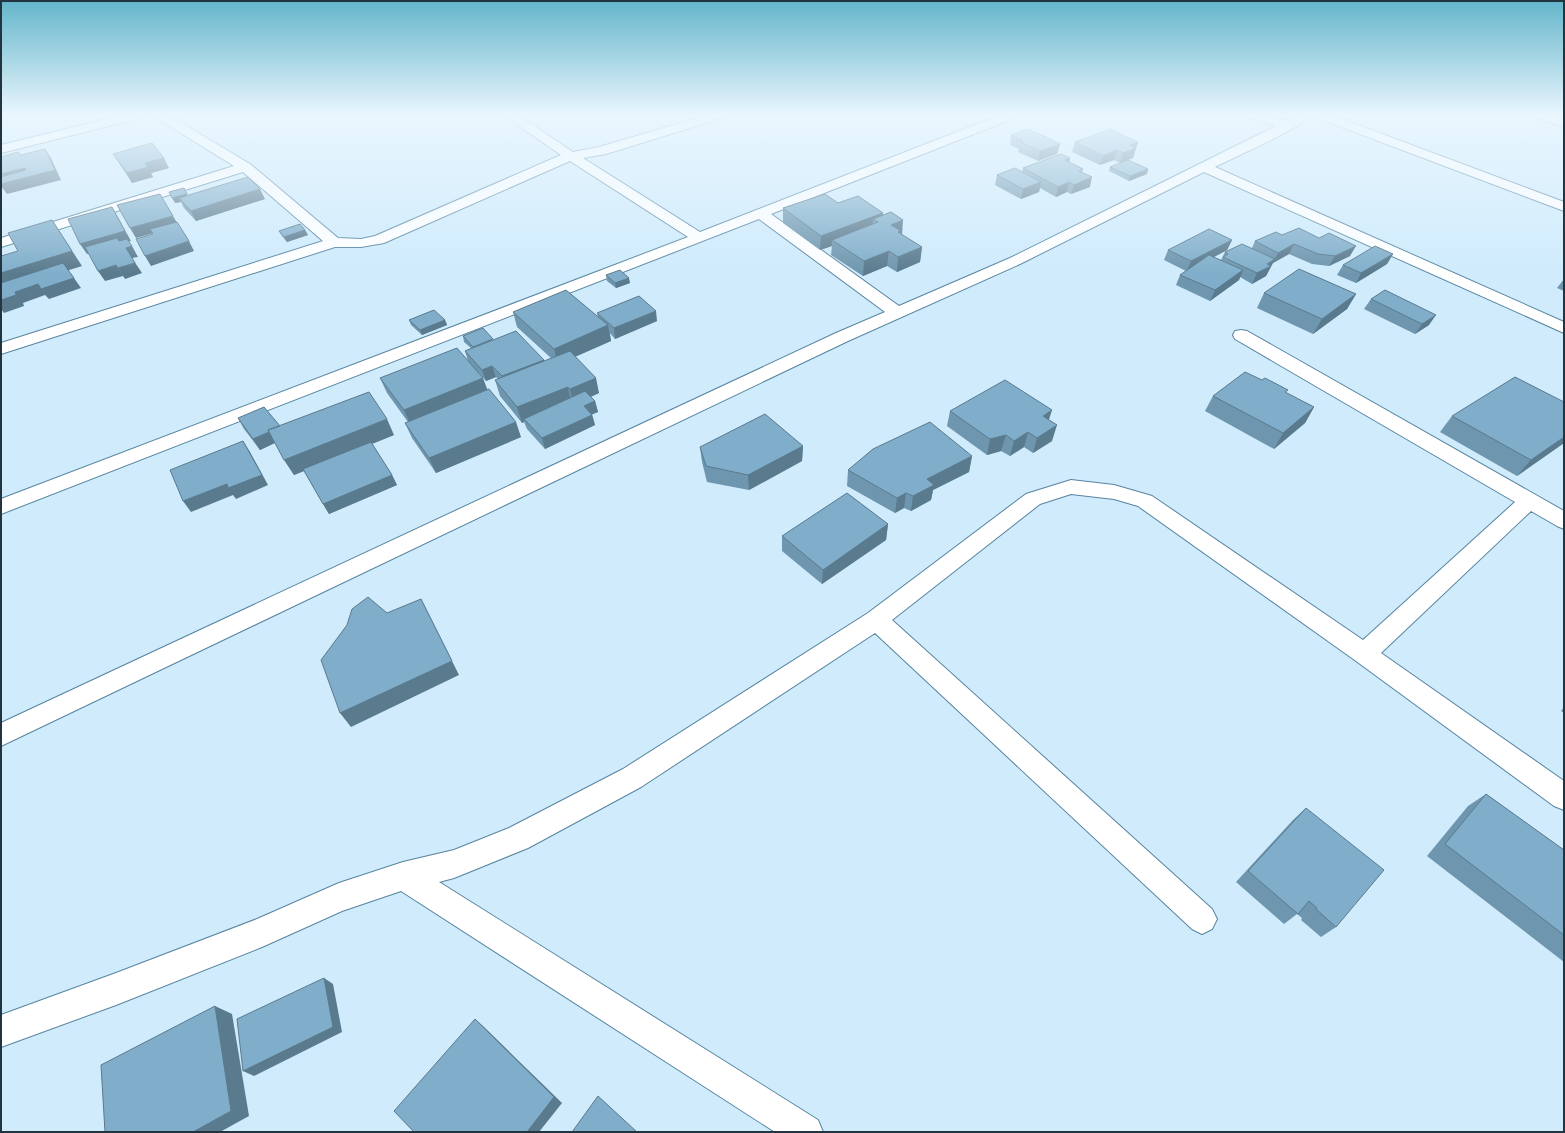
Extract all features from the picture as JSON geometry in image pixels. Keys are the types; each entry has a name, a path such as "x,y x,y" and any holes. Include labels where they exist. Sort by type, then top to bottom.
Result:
{"street":[{"path":"1,243 239,169"},
{"path":"247,169 334,242"},
{"path":"1,349 334,242 361,244 379,240 542,169"},
{"path":"591,169 699,238"},
{"path":"1,507 699,238 873,169"},
{"path":"1,735 896,312 1015,261 1200,169"},
{"path":"1208,169 1564,328"},
{"path":"1463,169 1564,207"},
{"path":"760,213 896,312"},
{"path":"1241,335 1528,502 1562,517"},
{"path":"1,1031 116,989 262,932 339,898 403,876 454,864 518,838 632,778 876,620 1033,499 1071,487 1114,492 1145,501 1364,654 1564,797"},
{"path":"1364,654 1528,502"},
{"path":"876,620 1202,919"},
{"path":"403,876 806,1132"}],"building":[{"path":"1,169 22,169 1,174"},
{"path":"25,169 55,170 1,184 1,177 26,170"},
{"path":"124,169 141,169 127,173"},
{"path":"1017,169 1041,182 1023,189 997,175"},
{"path":"1025,169 1083,169 1079,171 1092,177 1074,185 1069,182 1058,187"},
{"path":"1114,169 1148,169 1130,176"},
{"path":"248,177 260,189 191,211 179,198"},
{"path":"184,188 187,194 172,198 169,192"},
{"path":"160,194 173,216 130,228 117,205"},
{"path":"825,194 838,203 858,196 883,213 821,236 783,208"},
{"path":"112,207 125,231 80,244 68,219"},
{"path":"891,212 903,220 891,225 901,231 898,232 922,247 898,257 889,251 864,261 832,240 878,222 873,219"},
{"path":"52,220 72,251 1,273 1,256 18,251 8,233"},
{"path":"177,222 189,241 145,256 136,239 153,234 150,229"},
{"path":"300,224 305,230 284,237 279,231"},
{"path":"1299,228 1319,238 1329,233 1356,246 1335,256 1318,254 1294,244 1278,253 1255,241 1276,232 1282,235"},
{"path":"1209,229 1232,240 1191,261 1168,250"},
{"path":"117,238 119,241 127,239 132,246 126,248 135,263 118,268 116,265 98,271 85,247"},
{"path":"1242,244 1275,259 1267,264 1271,266 1257,273 1223,257 1228,254 1225,252"},
{"path":"1375,246 1393,254 1361,273 1343,265"},
{"path":"1209,255 1243,270 1215,290 1180,275"},
{"path":"63,263 74,278 41,289 38,284 15,292 16,295 1,300 1,283"},
{"path":"1299,269 1356,294 1322,319 1264,293"},
{"path":"620,270 629,278 615,283 606,275"},
{"path":"566,290 608,325 554,349 513,312"},
{"path":"1385,290 1436,315 1422,324 1371,299"},
{"path":"639,296 656,311 614,328 597,313"},
{"path":"434,310 445,320 420,330 409,320"},
{"path":"483,328 493,339 473,347 463,336"},
{"path":"516,331 544,360 502,376 492,366 482,370 465,351"},
{"path":"457,348 483,378 404,410 380,378"},
{"path":"570,351 596,378 570,389 568,387 517,407 495,380"},
{"path":"1245,372 1262,380 1265,378 1288,390 1285,392 1314,407 1283,433 1213,396"},
{"path":"1515,377 1564,402 1564,437 1531,460 1452,416"},
{"path":"1005,380 1052,410 1043,416 1057,425 1037,438 1028,432 1014,441 1006,435 990,439 950,411"},
{"path":"489,389 516,422 429,458 405,423"},
{"path":"585,391 595,401 584,406 592,415 542,438 524,419"},
{"path":"369,392 387,419 284,460 268,430"},
{"path":"264,407 280,426 268,430 269,432 253,439 238,418"},
{"path":"765,414 803,446 748,475 706,466 700,447"},
{"path":"930,422 972,456 927,479 934,485 913,496 906,493 897,498 848,470 873,449"},
{"path":"243,441 262,475 228,488 227,484 183,501 170,470"},
{"path":"371,442 392,475 323,504 303,469"},
{"path":"847,493 888,524 823,570 782,536"},
{"path":"368,597 387,613 421,599 452,661 340,713 321,660 347,625 352,609"},
{"path":"1486,794 1564,850 1564,935 1445,844"},
{"path":"1306,808 1384,870 1336,927 1309,901 1298,914 1248,871"},
{"path":"324,978 333,1027 243,1071 237,1019"},
{"path":"215,1006 231,1111 193,1132 105,1132 101,1065"},
{"path":"475,1019 554,1097 527,1132 414,1132 394,1111"},
{"path":"598,1096 637,1132 572,1132"}]}
